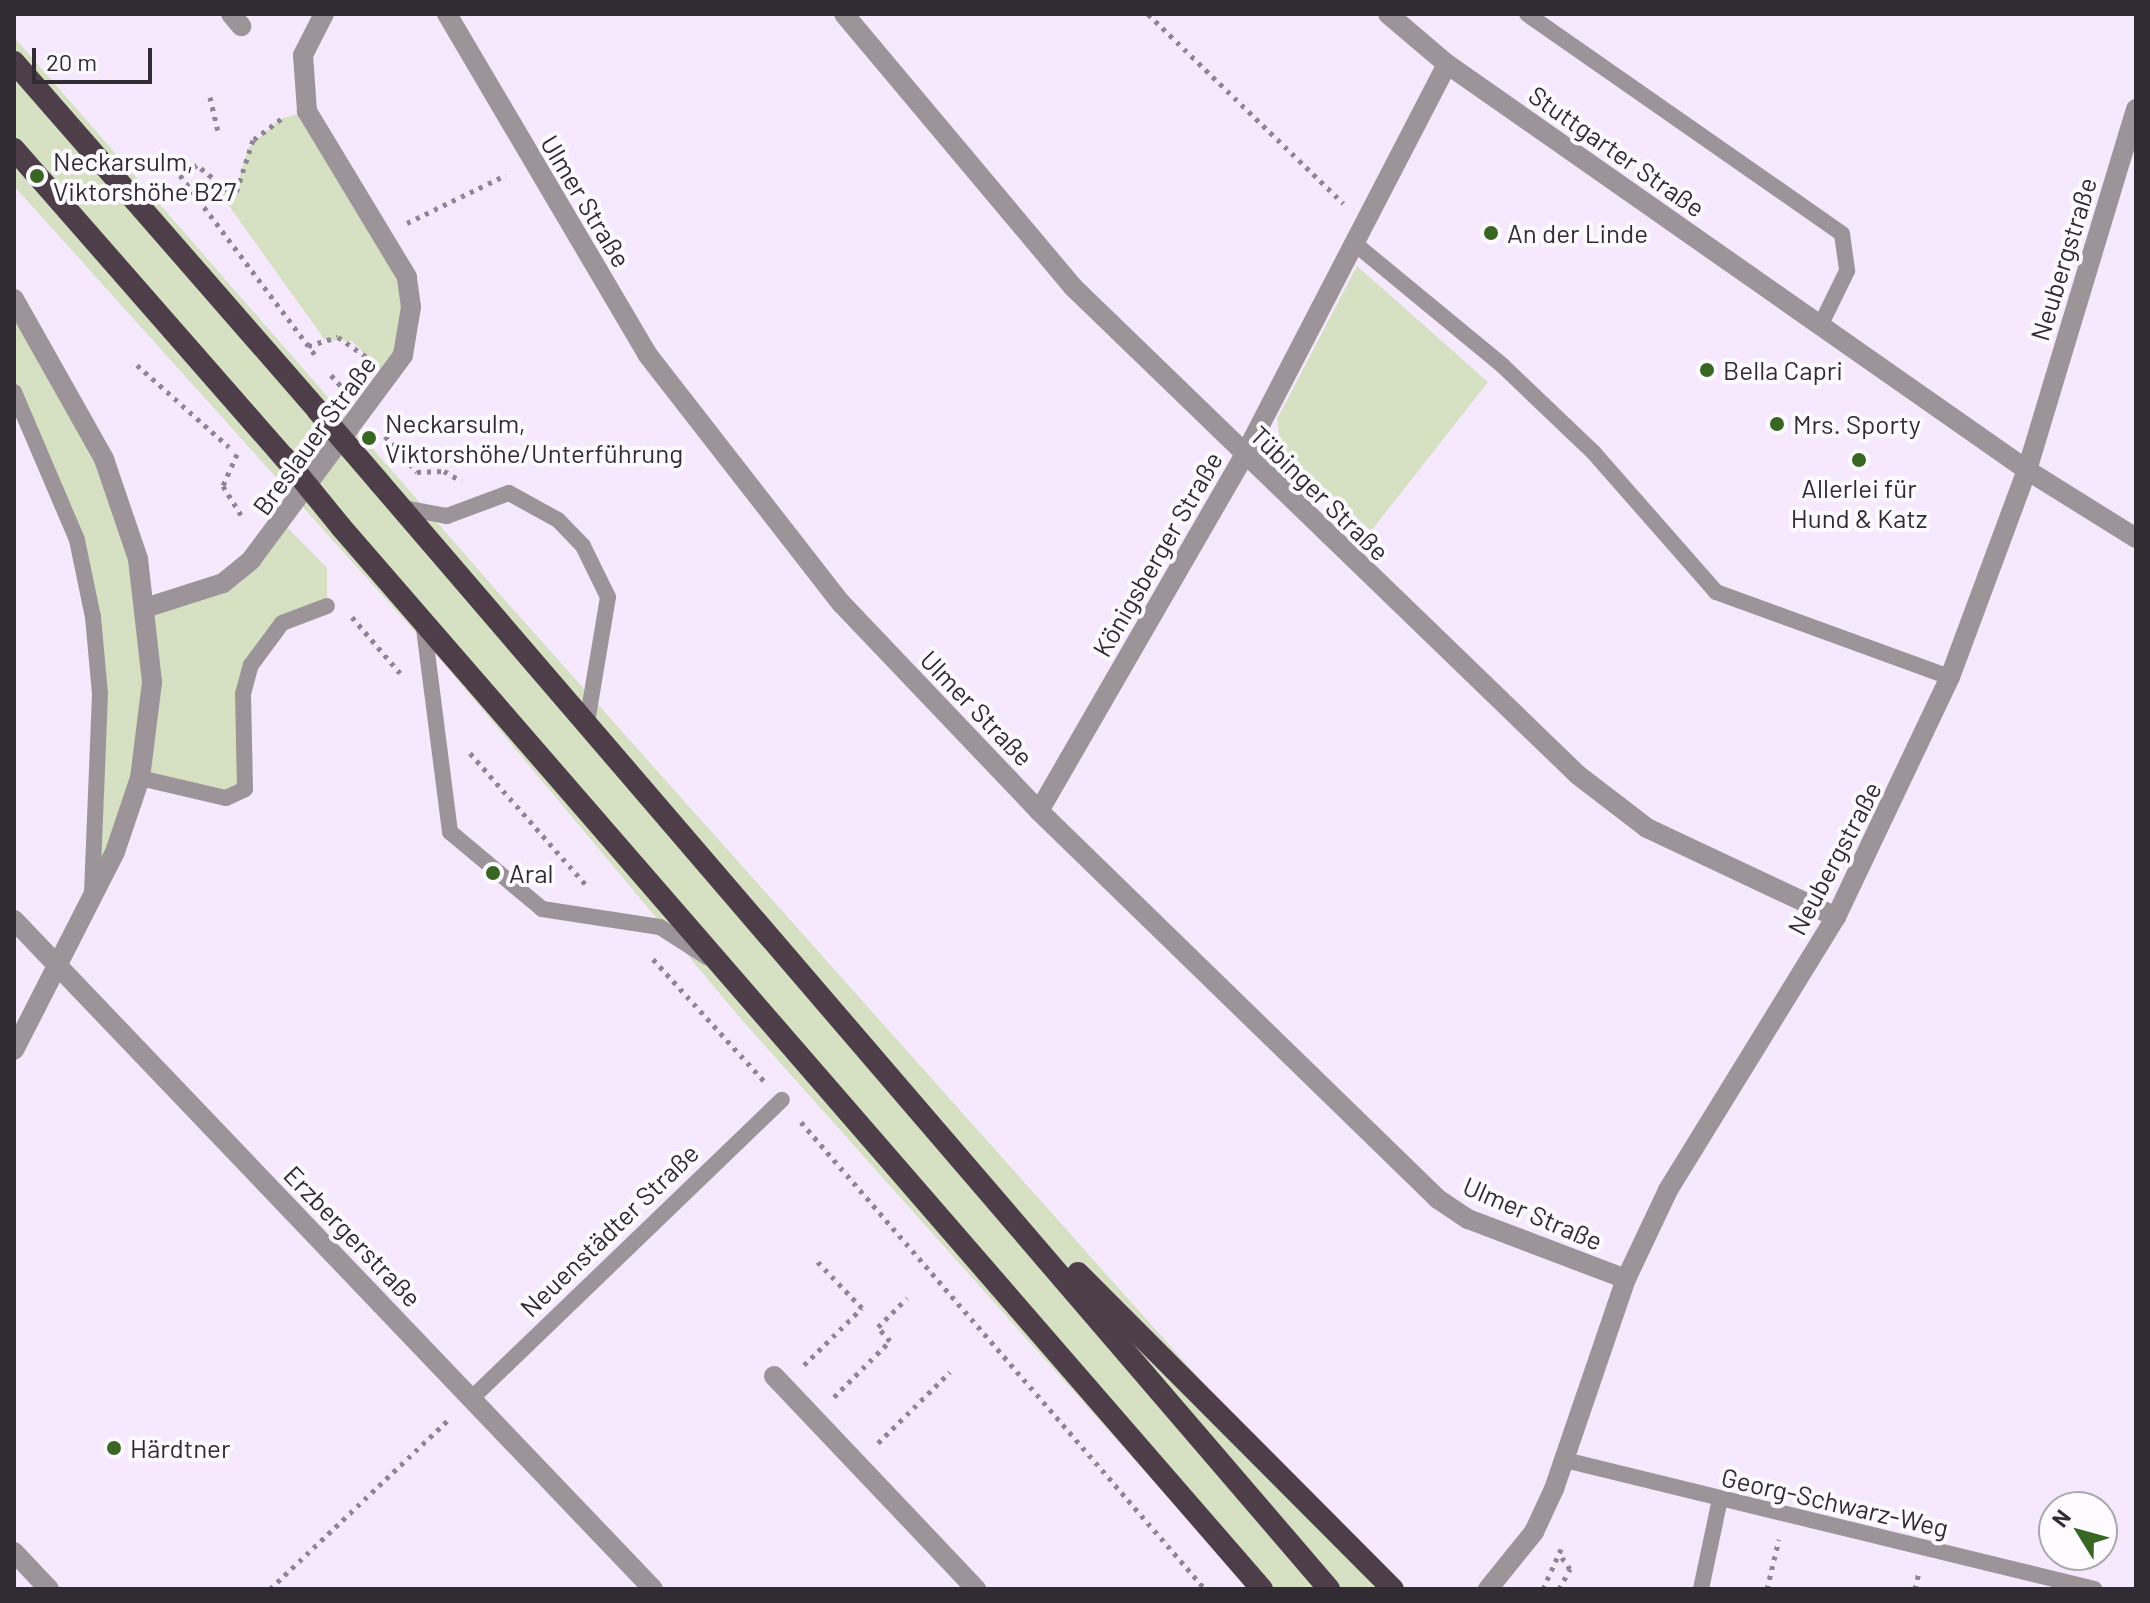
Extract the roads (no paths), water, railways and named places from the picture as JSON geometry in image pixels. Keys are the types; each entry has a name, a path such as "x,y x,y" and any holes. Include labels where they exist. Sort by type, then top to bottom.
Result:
{"highway":[{"path":"14,62 1012,1213 1329,1589"},
{"path":"14,149 284,457 708,958 1262,1589"},
{"path":"1012,1213 1151,1342 1393,1589"}],"street":[{"name":"Breslauer Straße","path":"148,607 223,583 262,548 390,380 411,307 407,277 307,111 303,55 324,14"},
{"name":"Ulmer Straße","path":"447,14 647,354 725,460 841,603 1039,811 1438,1199 1468,1219 1626,1279"},
{"name":"Tübinger Straße","path":"844,14 1073,287 1244,456 1578,775 1683,847 1836,917"},
{"name":"Stuttgarter Straße","path":"1388,14 1447,64 2027,470 2136,538"},
{"name":"Königsberger Straße","path":"1039,811 1244,456 1447,64"},
{"name":"Neubergstraße","path":"1488,1589 1534,1532 1565,1460 1626,1279 1668,1190 1836,917 1950,677 2027,470 2136,109"},
{"path":"14,299 104,459 148,607 152,682 140,778 93,899 14,1050"},
{"name":"Erzbergerstraße","path":"14,920 653,1589"},
{"path":"779,1381 976,1589"},
{"path":"14,1552 49,1589"}],"lane":[{"path":"1527,14 1842,234 1847,271 1821,324"},
{"path":"1354,243 1571,431 1716,592 1950,677"},
{"path":"14,392 76,536 93,617 100,694 93,899"},
{"path":"400,506 447,516 480,500 509,493 558,520 605,586 605,633 587,722"},
{"path":"140,778 226,798 245,789 243,694 251,665 282,623 327,606"},
{"path":"423,620 450,832 542,909 660,927 708,958"},
{"name":"Neuenstädter Straße","path":"472,1398 782,1100"},
{"name":"Georg-Schwarz-Weg","path":"1565,1460 2094,1589"},
{"path":"1701,1589 1720,1499"}],"place":[{"name":"Neckarsulm, Viktorshöhe B27","path":"37,176"},
{"name":"An der Linde","path":"1491,233"},
{"name":"Bella Capri","path":"1707,370"},
{"name":"Mrs. Sporty","path":"1777,424"},
{"name":"Neckarsulm, Viktorshöhe/Unterführung","path":"369,438"},
{"name":"Allerlei für Hund & Katz","path":"1859,460"},
{"name":"Aral","path":"493,873"},
{"name":"Härdtner","path":"114,1448"}]}
